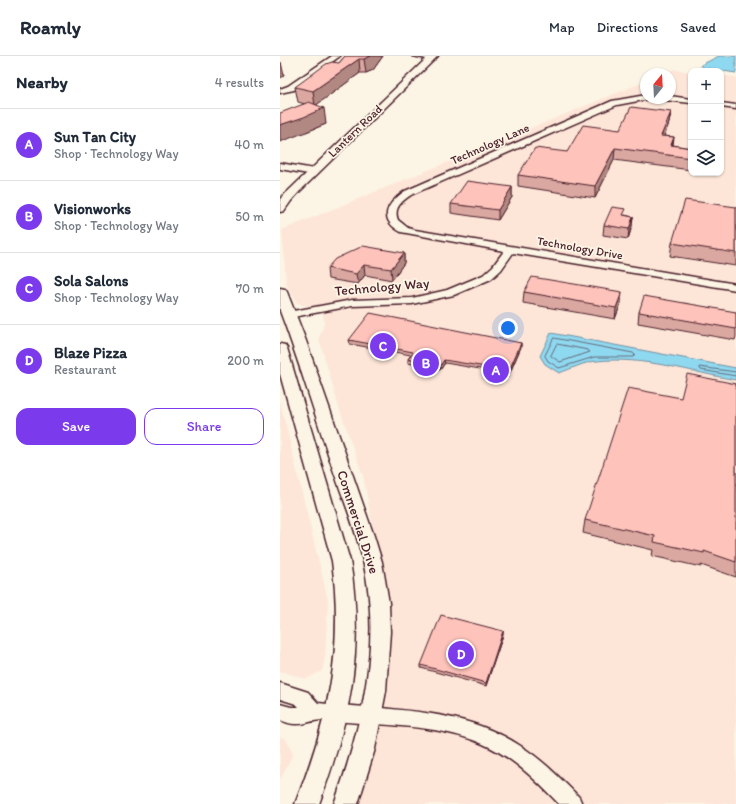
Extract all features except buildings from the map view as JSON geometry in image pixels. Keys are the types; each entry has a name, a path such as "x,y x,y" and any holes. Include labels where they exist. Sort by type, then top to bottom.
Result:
{"street":[{"path":"280,91 291,88 337,56"},
{"path":"416,56 432,57"},
{"name":"Lantern Road","path":"280,209 288,196 432,57"},
{"name":"Technology Lane","path":"420,234 402,230 392,219 392,207 400,197 615,103 640,98"},
{"path":"676,99 688,101"},
{"path":"724,105 736,107"},
{"path":"280,166 314,172"},
{"name":"Technology Drive","path":"420,234 736,287"},
{"name":"Technology Way","path":"283,320 359,302 412,302 450,293 487,277 497,268 510,249"},
{"path":"280,292 283,320"},
{"name":"Commercial Drive","path":"283,320 298,337 332,443 356,507 376,576 379,603 379,678 353,715 317,781 307,804"},
{"name":"Commercial Drive","path":"280,348 323,494 344,579 348,641 345,676 353,715 354,784 346,804"},
{"path":"280,691 302,698 313,710"},
{"path":"280,712 295,716 313,710 450,726 490,738 511,750 536,768 572,804"}],"shaded area":[{"path":"676,69 688,71 688,176 724,176 724,75 736,77 736,804 354,804 378,739 386,671 387,600 363,476 339,408 319,338 324,324 323,312 297,303 286,284 282,230 640,83 640,104 676,104"},
{"path":"280,401 328,600 325,657 322,671 306,679 280,671"},
{"path":"280,737 286,739 293,754 280,780"}],"water":[{"path":"719,56 736,56 736,73 724,71 724,68 703,68 701,65"},
{"path":"551,333 736,368 736,380 649,363 614,360 582,364 559,373 545,364 540,356"}],"place":[{"name":"Sola Salons","path":"383,346"},
{"name":"Visionworks","path":"426,363"},
{"name":"Sun Tan City","path":"496,370"},
{"name":"Blaze Pizza","path":"461,654"}]}
